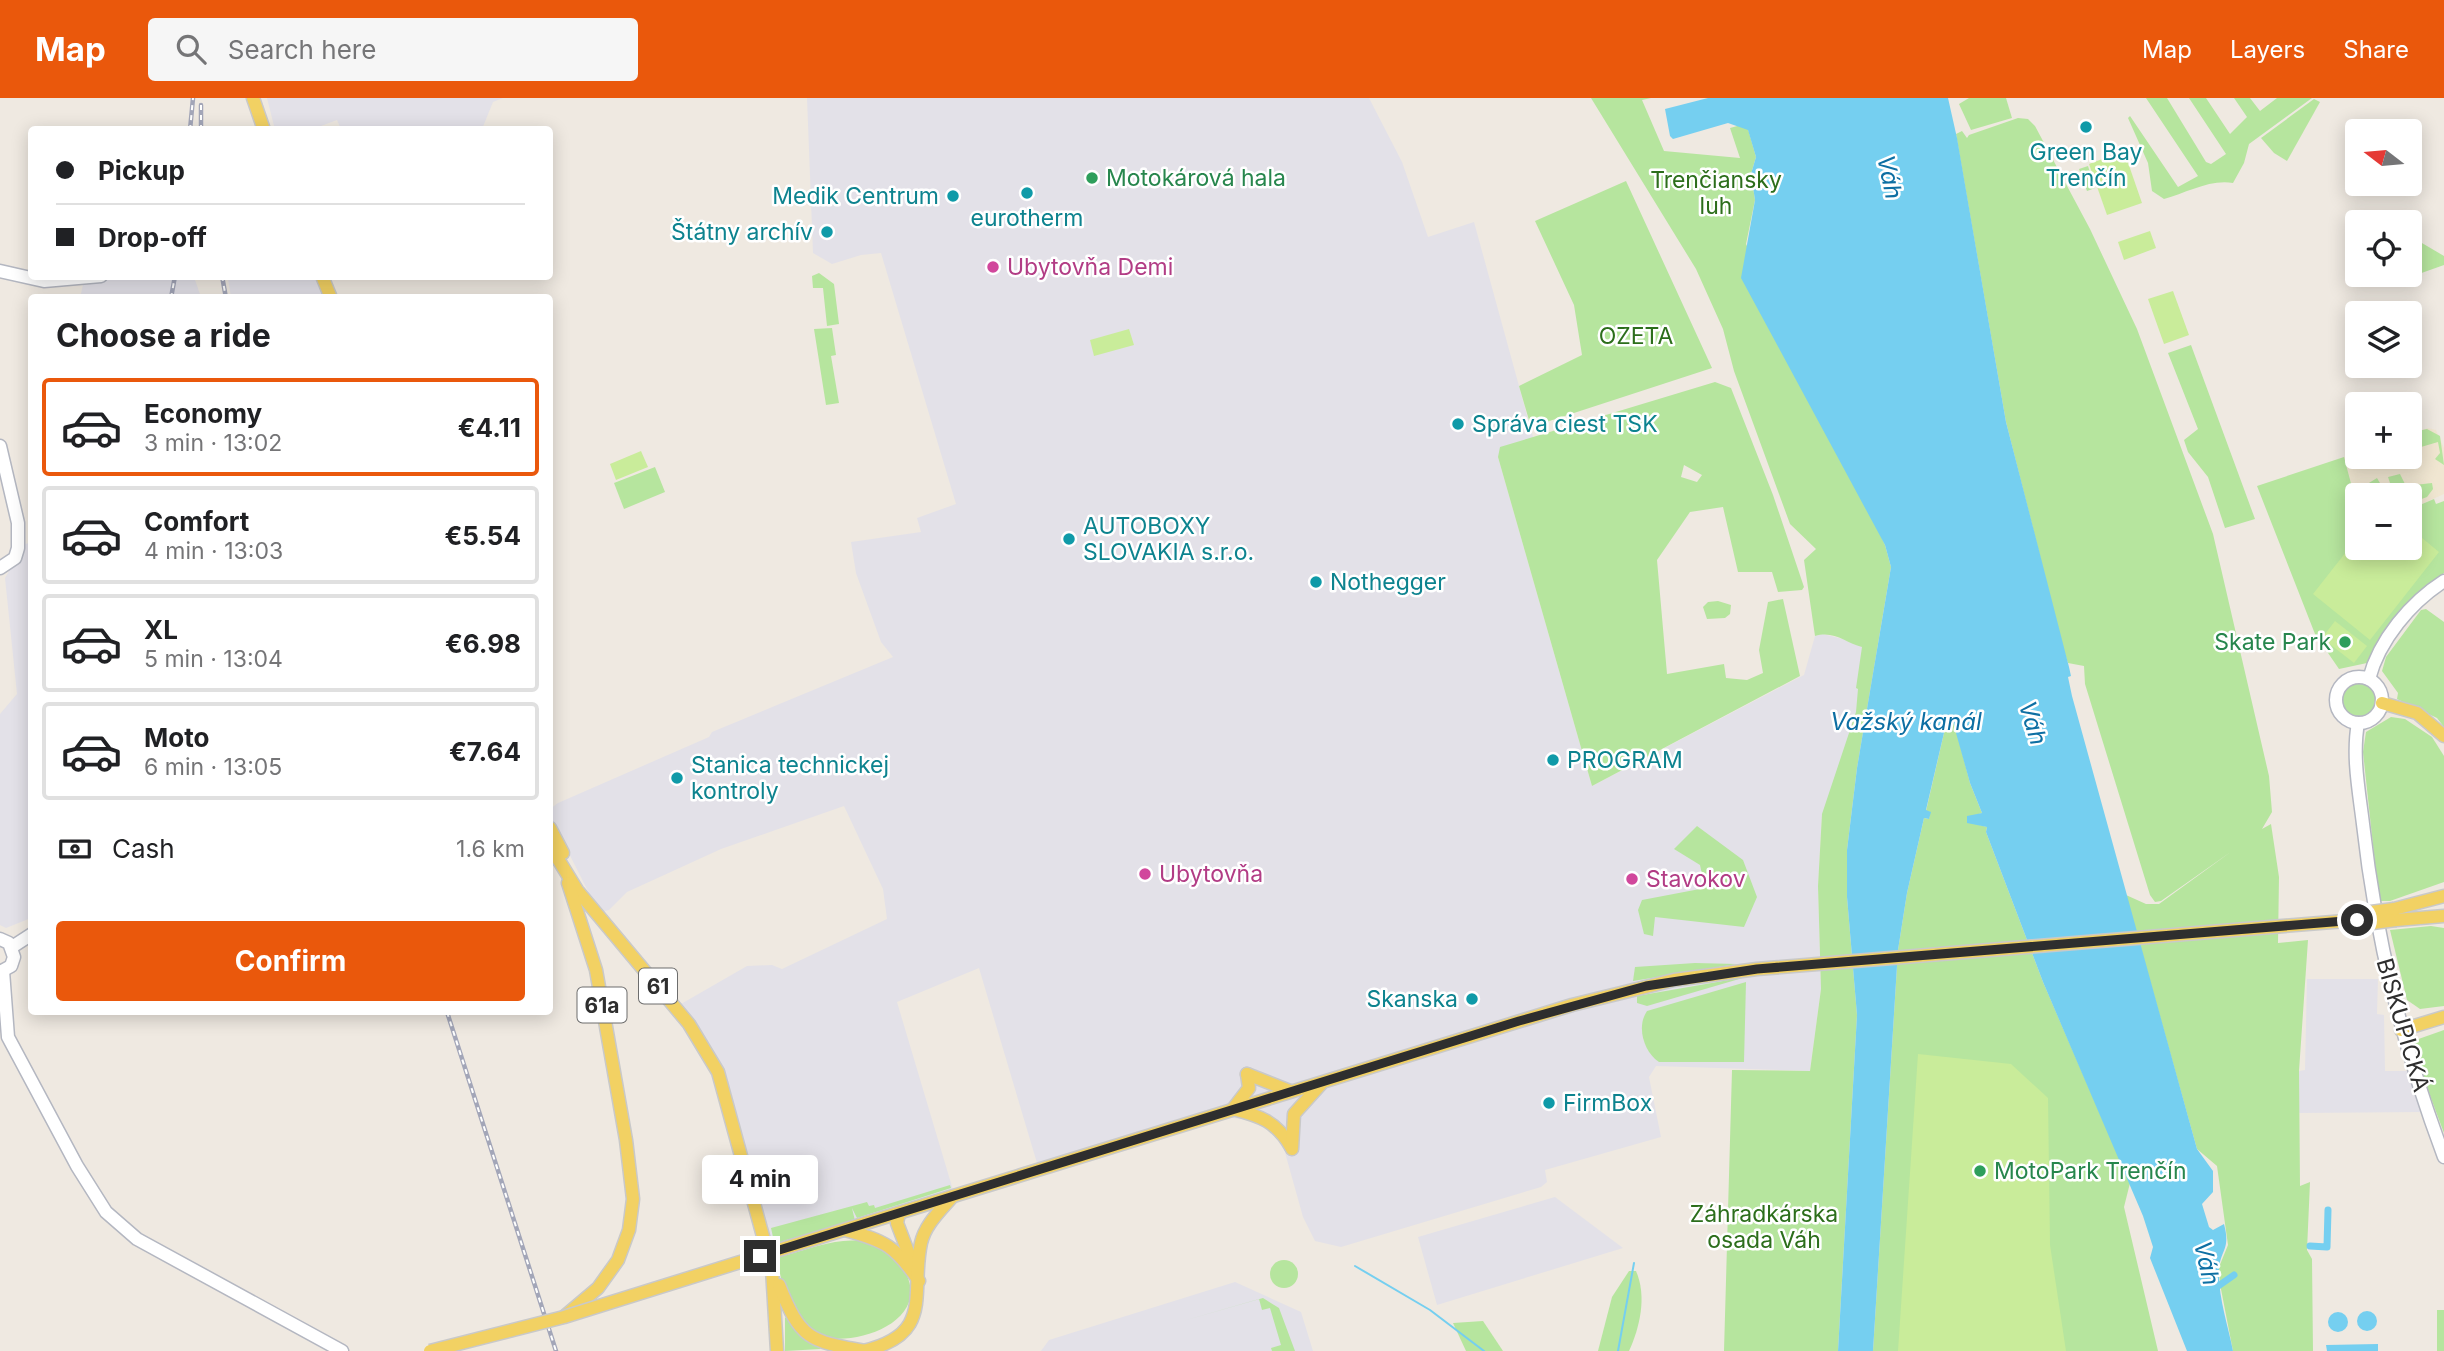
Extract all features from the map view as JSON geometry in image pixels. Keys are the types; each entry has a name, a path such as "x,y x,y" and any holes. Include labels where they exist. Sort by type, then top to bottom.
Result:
{"main road":[{"path":"253,98 263,126"},
{"path":"2382,703 2417,713 2444,736"},
{"name":"61","path":"553,833 604,923"},
{"name":"61","path":"553,851 565,873 671,1001 711,1058 724,1090 772,1269 777,1351"},
{"name":"61a","path":"564,1317 604,1281 625,1245 633,1199 626,1140 596,970 565,873"},
{"name":"61a","path":"2395,914 2444,896"},
{"name":"61a","path":"2110,940 2161,930 2357,920 2444,904"},
{"name":"61a","path":"2395,914 2444,916"},
{"name":"61a","path":"430,1351 564,1317 1325,1080 1646,986 1757,969 2308,923"},
{"path":"2401,1030 2444,1017"},
{"path":"1290,1091 1247,1073 1248,1088 1232,1109 1268,1119 1283,1133 1292,1149 1294,1114 1305,1098 1325,1080"},
{"path":"849,1351 864,1351 890,1341 905,1327 918,1302 924,1234 952,1197"},
{"path":"899,1213 897,1223 919,1282"},
{"path":"845,1230 887,1243 898,1252 919,1282"},
{"path":"772,1269 790,1312 802,1330 822,1343 864,1351"}],"street":[{"path":"0,271 28,277"},
{"path":"0,446 19,540 15,558 0,568"},
{"path":"2369,680 2372,669 2400,622 2415,604 2444,581"},
{"path":"2350,679 2369,680 2379,688 2382,703 2373,718 2358,723 2349,720 2340,711 2338,693 2350,679"},
{"name":"BISKUPICKÁ","path":"2358,723 2358,774 2381,951 2401,1030 2444,1157"},
{"path":"12,947 28,937"},
{"path":"0,939 12,947"},
{"path":"12,947 13,961 1,971 8,1037 77,1166 106,1212 136,1239 342,1351"}],"shaded area":[{"path":"267,98 503,98 493,102 483,126 340,126 337,120 321,126 274,126"},
{"path":"807,98 1369,98 1402,162 1428,237 1474,222 1533,437 1498,457 1592,786 1804,675 1815,636 1823,634 1878,648 1857,768 1822,814 1818,886 1821,989 1810,1071 1656,1066 1649,1077 1661,1137 1545,1170 1547,1182 1541,1187 1341,1247 1315,1241 1303,1217 1279,1131 1264,1123 1233,1118 1227,1104 1037,1163 979,968 897,1002 953,1190 772,1246 727,1079 712,1048 681,1004 747,966 772,965 782,969 887,919 883,889 844,806 721,849 627,892 609,910 602,912 592,899 553,822 553,807 709,737 712,732 893,657 881,642 856,573 851,542 921,532 917,518 956,504 881,253 861,255 832,264 813,253"},
{"path":"84,280 195,280 200,294 81,294"},
{"path":"228,280 323,280 330,294 230,294"},
{"path":"2422,430 2436,430 2444,448 2444,494 2422,504 2422,483 2351,483 2347,469 2422,469"},
{"path":"28,543 28,919 6,928 0,925 0,714 17,694 5,578"},
{"path":"2307,979 2378,979 2377,1014 2384,1015 2385,1071 2409,1071 2424,1112 2299,1113 2299,1071 2305,1070"},
{"path":"1555,1197 1623,1248 1437,1305 1418,1237"},
{"path":"1235,1282 1301,1312 1313,1351 1041,1351 1049,1340"}],"green space":[{"path":"1591,98 1651,98 1642,100 1664,151 1740,158 1730,128 1741,125 1748,129 1756,157 1751,174 1755,200 1746,244 1885,545 1891,567 1857,768 1847,850 1847,897 1857,1015 1838,1351 1724,1351 1732,1070 1810,1071 1821,989 1818,886 1822,814 1856,712 1856,688 1862,647 1834,636 1815,636 1804,560 1816,549 1790,524 1734,371 1723,329 1696,269"},
{"path":"1969,98 2006,98 2012,118 1971,130 1959,104"},
{"path":"2146,98 2167,98 2206,162 2211,164 2226,154 2189,98 2206,98 2230,134 2247,117 2234,98 2250,98 2260,111 2277,98 2312,98 2249,144 2244,163 2233,183 2207,185 2164,199 2152,191 2148,163 2128,118 2130,116 2178,187 2198,176"},
{"path":"2314,99 2320,102 2287,161 2274,153 2261,138"},
{"path":"2018,118 2028,119 2035,126 2090,229 2137,329 2213,534 2269,776 2272,812 2262,829 2271,824 2279,877 2278,943 2308,940 2299,1071 2300,1186 2310,1182 2307,1250 2312,1259 2313,1351 2233,1351 2220,1284 2219,1267 2228,1245 2217,1166 2197,1149 2126,895 2146,904 2159,904 2232,851 2161,901 2155,902 2150,895 2085,684 2084,666 2068,663 2064,651 2006,422 1956,134 1962,131 1967,138"},
{"path":"2124,151 2142,203 2107,215 2089,164"},
{"path":"2088,166 2095,188 2087,191 2079,169"},
{"name":"OZETA","path":"1626,181 1712,368 1531,427 1519,386 1582,355 1574,305 1535,221"},
{"path":"2150,231 2156,248 2124,260 2118,242"},
{"path":"2422,243 2444,256 2444,265 2422,273"},
{"path":"819,273 834,284 839,324 827,326 823,288 813,288 812,276"},
{"path":"2173,291 2189,335 2164,344 2148,299"},
{"path":"832,328 836,355 831,356 839,403 826,405 814,329"},
{"path":"1129,329 1134,345 1094,356 1090,340"},
{"path":"2191,345 2255,519 2225,528 2208,477 2188,452 2184,440 2198,429 2168,353"},
{"path":"1715,382 1731,388 1773,495 1804,587 1802,590 1778,592 1772,572 1738,572 1723,507 1690,512 1657,560 1667,674 1724,664 1726,678 1747,680 1763,673 1759,650 1768,602 1783,599 1800,676 1592,786 1498,457 1500,447","holes":["1684,465 1702,475 1697,482 1681,477"]},
{"path":"2427,429 2440,436 2444,465 2435,459 2440,453 2438,442 2422,447 2422,430"},
{"path":"641,451 648,467 616,480 610,464"},
{"path":"2344,457 2345,469 2351,483 2345,483 2345,560 2422,560 2422,504 2434,499 2436,504 2444,501 2444,573 2402,608 2367,663 2339,669 2315,634 2257,486"},
{"path":"655,467 665,492 624,509 614,483"},
{"path":"2400,474 2404,483 2390,483 2388,477"},
{"path":"2432,483 2433,489 2422,499 2422,484"},
{"path":"2422,538 2439,552 2370,640 2313,594 2345,553 2345,560 2422,560"},
{"path":"1718,601 1731,605 1730,614 1725,618 1707,619 1703,607 1708,602"},
{"path":"2426,609 2444,622 2444,727 2437,718 2397,699 2398,693 2382,671 2386,657 2421,610"},
{"name":"Skate Park","path":"2335,621 2367,646 2354,663 2322,638"},
{"path":"2359,682 2372,687 2377,700 2372,713 2359,718 2346,713 2341,700 2346,687"},
{"path":"1952,714 1970,783 1982,813 1972,816 1972,823 1987,827 1986,832 2043,982 2130,1183 2124,1207 2158,1351 1873,1351 1898,950 1907,893 1924,818 1929,819 1930,812 1926,811 1947,720"},
{"path":"2391,717 2405,719 2432,737 2444,756 2444,882 2390,901 2379,901 2363,752 2366,732"},
{"path":"1697,826 1743,860 1757,897 1744,927 1655,917 1653,936 1644,934 1638,910 1642,900 1705,888 1700,865 1674,849"},
{"path":"2431,926 2444,928 2444,1006 2420,1009 2407,1000 2390,930"},
{"path":"1695,963 1737,964 1633,981 1635,967"},
{"path":"1746,977 1647,1006 1637,1003 1637,996"},
{"path":"1746,982 1744,1062 1659,1062 1649,1052 1642,1032 1647,1011"},
{"path":"2444,1030 2444,1133 2410,1042"},
{"name":"MotoPark Trenčín","path":"1918,1054 2011,1064 2048,1098 2050,1245 2066,1351 1898,1351"},
{"path":"950,1185 951,1188 857,1218 852,1208 855,1221 783,1241 787,1255 842,1241 872,1244 883,1248 896,1259 910,1284 909,1301 900,1316 886,1327 848,1338 829,1338 814,1334 787,1298 771,1228 867,1202 875,1208"},
{"path":"1284,1260 1294,1264 1298,1274 1294,1284 1284,1288 1274,1284 1270,1274 1274,1264"},
{"path":"1629,1271 1636,1271 1642,1301 1633,1342 1629,1351 1598,1351 1612,1297"},
{"path":"1263,1298 1279,1308 1295,1351 1272,1351 1271,1348 1281,1345 1270,1308 1262,1310 1259,1299"},
{"path":"2437,1310 2444,1310 2444,1351 2437,1351"},
{"path":"785,1317 799,1334 821,1349 785,1351"},
{"path":"1483,1321 1503,1351 1466,1351 1453,1323"}],"water":[{"path":"1708,98 1948,98 2006,422 2069,667 2072,696 2197,1149 2213,1171 2213,1192 2202,1204 2209,1227 2213,1230 2224,1224 2226,1233 2219,1280 2233,1351 2187,1351 2150,1258 2153,1247 2143,1216 2043,982 1986,832 1987,827 1967,823 1967,816 1982,813 1970,783 1951,715 1947,720 1926,810 1931,812 1929,819 1924,818 1907,893 1898,950 1873,1351 1838,1351 1857,1015 1847,897 1847,850 1857,768 1891,567 1885,545 1741,278 1755,200 1751,174 1756,157 1748,130 1728,123 1673,139 1670,136 1665,109"},
{"path":"2367,1311 2374,1314 2377,1321 2374,1328 2367,1331 2360,1328 2357,1321 2360,1314"},
{"path":"2338,1312 2345,1315 2348,1322 2345,1329 2338,1332 2331,1329 2328,1322 2331,1315"},
{"path":"2378,1344 2378,1351 2327,1351 2326,1345"}],"waterway":[{"path":"2310,1246 2327,1247 2328,1210"},
{"path":"1618,1351 1634,1263"},
{"path":"1355,1266 1430,1310 1484,1351"},
{"name":"Váh","path":"2214,1289 2234,1275"}],"railway":[{"path":"190,126 193,98"},
{"path":"201,105 201,126"},
{"path":"172,294 174,280"},
{"path":"223,280 225,294"},
{"path":"448,1015 556,1351"}],"place":[{"name":"Green Bay Trenčín","path":"2086,127"},
{"name":"Motokárová hala","path":"1092,178"},
{"name":"eurotherm","path":"1027,193"},
{"name":"Medik Centrum","path":"953,196"},
{"name":"Štátny archív","path":"827,232"},
{"name":"Ubytovňa Demi","path":"993,267"},
{"name":"Správa ciest TSK","path":"1458,424"},
{"name":"AUTOBOXY SLOVAKIA s.r.o.","path":"1069,539"},
{"name":"Nothegger","path":"1316,582"},
{"name":"Skate Park","path":"2345,642"},
{"name":"PROGRAM","path":"1553,760"},
{"name":"Stanica technickej kontroly","path":"677,778"},
{"name":"Ubytovňa","path":"1145,874"},
{"name":"Stavokov","path":"1632,879"},
{"name":"Skanska","path":"1472,999"},
{"name":"FirmBox","path":"1549,1103"},
{"name":"MotoPark Trenčín","path":"1980,1171"}],"route":[{"path":"760,1256 1519,1021 1599,997 1674,980 1757,969 2357,920"}],"park label":[{"name":"Trenčiansky luh","path":"1716,193"},
{"name":"Záhradkárska osada Váh","path":"1764,1227"}],"water label":[{"name":"Važský kanál","path":"1906,721"}]}
